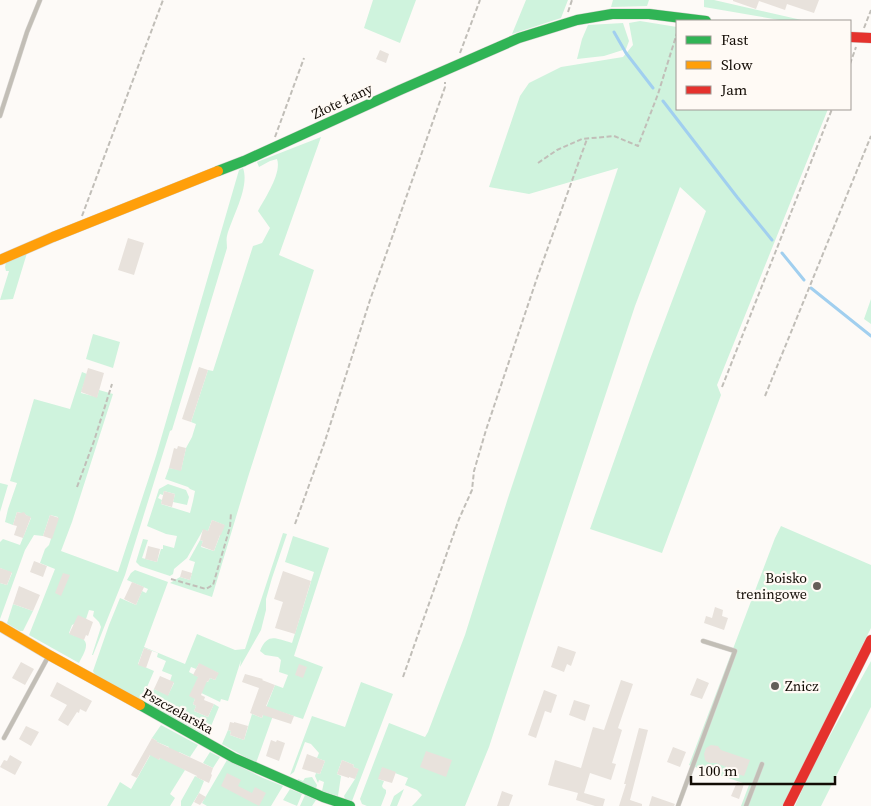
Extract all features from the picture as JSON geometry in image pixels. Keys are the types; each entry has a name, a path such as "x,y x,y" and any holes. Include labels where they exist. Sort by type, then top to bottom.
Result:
{"street":[{"name":"Złote Łany","path":"0,260 244,161 519,38 559,25 590,17 612,14 641,14 697,20"},
{"path":"855,37 871,38"},
{"name":"Pszczelarska","path":"0,626 234,758 350,806"},
{"path":"788,806 871,640"}],"lane":[{"path":"0,116 27,32 40,0"},
{"path":"678,806 735,651 703,640"},
{"path":"4,738 49,655"},
{"path":"746,806 762,764"}],"path":[{"path":"82,226 81,217 163,0"},
{"path":"458,65 461,47 480,0"},
{"path":"851,59 855,37 871,10"},
{"path":"538,163 557,150 582,139 614,136 638,146 658,94 676,36"},
{"path":"274,147 275,136 304,58"},
{"path":"295,524 325,441 370,300 445,88 443,71"},
{"path":"722,387 832,110"},
{"path":"765,396 871,136"},
{"path":"403,677 459,519 472,490 474,471 486,430 537,278 587,139"},
{"path":"77,487 112,384"},
{"path":"171,579 206,589 213,585 230,527 231,513"}],"green space":[{"path":"373,0 416,0 400,43 364,28"},
{"path":"526,0 568,0 561,18 512,34"},
{"path":"613,0 649,0 647,6 611,7"},
{"path":"704,0 714,0 802,20 779,20 704,7"},
{"path":"640,21 676,27 676,110 828,110 717,385 721,395 662,553 590,529 649,362 706,211 680,187 635,306 489,747 465,806 412,806 422,795 417,790 405,785 408,778 395,773 378,779 384,781 382,786 386,790 381,806 367,806 362,804 360,799 389,723 425,737 428,732 465,635 508,498 618,168 529,194 489,187 520,96 529,83 561,67 623,57 633,45 629,23"},
{"path":"623,23 629,41 626,49 604,56 577,59 588,25"},
{"path":"321,137 279,255 314,270 212,597 170,583 180,577 190,580 195,562 189,560 200,540 203,541 201,547 214,551 224,525 212,520 208,531 203,530 187,558 174,569 173,574 170,576 140,566 136,562 143,539 148,540 142,558 157,562 163,545 174,548 177,536 166,534 147,526 159,489 168,484 186,490 189,497 187,505 173,502 175,494 164,491 163,495 160,494 158,498 162,500 161,504 190,513 195,491 165,479 169,468 181,470 186,448 196,424 191,422 208,370 213,371 253,246 262,243 270,228 258,211 275,178 278,165 277,159 259,167 257,162"},
{"path":"243,168 245,176 242,193 227,236 227,248 172,430 170,431 125,575 93,655 101,627 93,616 94,611 89,610 86,619 72,625 69,633 83,639 86,643 86,649 79,663 29,635 55,569 40,563 45,549 49,545 58,517 50,515 43,536 34,535 25,550 0,619 0,583 7,585 12,573 0,568 0,542 3,539 20,545 31,518 17,512 13,525 5,522 17,483 10,481 34,399 70,409 82,372 87,374 81,393 97,397 99,390 113,394 61,551 118,572 156,456 239,170"},
{"path":"27,253 13,299 0,300 9,271 6,271 6,262"},
{"path":"871,299 871,324 864,319"},
{"path":"93,334 120,342 113,368 86,359"},
{"path":"0,483 8,485 0,512"},
{"path":"781,526 871,565 871,628 786,806 741,806 749,785 689,765"},
{"path":"283,533 287,534 266,599 266,610 261,630 240,667 241,660 228,701 221,699 220,702 193,689 195,699 193,704 196,706 194,711 208,717 214,704 219,707 207,736 148,704 154,689 168,695 174,683 170,681 172,675 162,671 166,661 157,657 158,653 144,648 138,664 154,671 141,701 95,675 93,671 120,598 136,605 142,591 146,593 148,589 127,580 135,570 168,582 144,647 185,664 197,634 235,650 245,649","holes":["199,664 218,673 215,680 210,678 208,682 189,672 191,667 196,669"]},
{"path":"293,536 329,548 294,656 323,667 303,719 275,710 256,763 222,744 228,730 231,731 230,735 244,740 252,714 262,718 275,685 283,688 288,675 279,672 281,660 278,657 265,655 260,651 266,641 273,638 292,643 314,572 285,562"},
{"path":"13,604 33,611 23,631 7,623"},
{"path":"871,661 871,707 821,806 795,806 811,770"},
{"path":"361,682 393,694 352,801 345,799 344,796 355,779 358,769 353,767 354,765 342,760 337,774 341,776 338,796 322,791 324,782 319,780 318,783 315,776 316,773 320,774 325,761 317,758 319,753 311,744 305,742 294,772 290,775 312,716 345,727"},
{"path":"161,725 198,745 190,757 179,752 173,763 185,770 170,794 175,798 170,806 107,806 120,782 131,789 152,752 159,760 161,756 164,757 169,747 152,738"},
{"path":"210,752 220,757 213,768 203,763"},
{"path":"227,760 283,786 271,806 207,806 202,803"},
{"path":"195,776 204,781 199,793 191,806 181,806 181,801"},
{"path":"312,777 317,785 316,789 297,782 298,779 303,781 305,778"},
{"path":"290,789 302,794 297,806 283,800"},
{"path":"404,789 397,806 390,806 394,796"},
{"path":"305,795 316,800 312,806 300,806"}],"building":[{"path":"733,0 819,0 814,13 787,4 785,10 759,1 756,9"},
{"path":"380,50 389,54 386,63 376,59"},
{"path":"128,238 144,243 134,275 118,270"},
{"path":"199,367 208,370 191,422 182,419"},
{"path":"88,368 104,373 97,398 81,392"},
{"path":"178,446 186,448 181,471 169,468 174,448 177,449"},
{"path":"164,491 175,494 172,507 161,504"},
{"path":"17,512 24,512 31,517 23,538 14,535 17,526 13,525"},
{"path":"50,515 59,518 52,539 43,536"},
{"path":"212,520 225,525 214,551 201,546 203,541 200,540 203,529 208,531"},
{"path":"148,546 160,549 157,562 145,559"},
{"path":"34,561 47,566 43,577 30,572"},
{"path":"0,568 12,572 7,585 0,583"},
{"path":"182,570 192,573 190,580 180,577"},
{"path":"283,571 311,581 295,634 275,628 283,602 274,599"},
{"path":"63,573 70,575 61,596 55,593"},
{"path":"132,582 144,587 136,605 124,599"},
{"path":"19,586 40,595 33,611 13,604"},
{"path":"715,607 723,610 722,616 728,618 724,630 704,623 706,616 712,618"},
{"path":"78,615 93,622 88,636 86,635 84,640 69,634"},
{"path":"558,646 576,652 571,666 567,664 564,672 551,667"},
{"path":"144,648 152,651 146,668 138,665"},
{"path":"21,662 34,669 25,685 12,678"},
{"path":"199,663 219,673 215,680 210,678 207,681 201,695 205,697 204,700 214,704 208,717 194,711 196,706 193,704 195,699 189,696 198,677 193,675"},
{"path":"299,664 307,667 303,678 295,675"},
{"path":"245,674 263,679 275,685 266,706 294,716 291,724 263,715 262,718 250,713 259,688 242,682"},
{"path":"160,676 174,682 168,696 154,689"},
{"path":"697,678 709,683 702,699 690,695"},
{"path":"621,680 633,684 618,728 622,730 612,763 616,764 611,780 590,773 584,793 605,799 603,806 595,806 576,800 578,793 548,785 555,760 581,768 593,727 604,730"},
{"path":"57,682 92,701 86,712 80,709 68,726 58,720 67,705 50,696"},
{"path":"544,690 557,695 551,713 545,711 536,738 528,735"},
{"path":"574,700 590,705 585,721 569,715"},
{"path":"230,722 248,726 244,740 230,735 231,731 228,730"},
{"path":"26,726 39,732 31,746 19,739"},
{"path":"639,728 648,730 630,800 642,804 642,806 619,806 626,784 624,784"},
{"path":"152,738 213,768 209,783 160,758 159,760 150,755 137,778 131,775"},
{"path":"271,740 285,743 279,761 266,756"},
{"path":"711,745 718,746 721,750 750,760 744,776 728,771 729,768 716,763 707,762 704,754 706,748"},
{"path":"673,747 686,752 680,767 667,762"},
{"path":"426,751 452,760 446,777 420,767"},
{"path":"307,754 325,761 320,774 302,769"},
{"path":"10,755 22,762 15,775 0,767 4,760 7,761"},
{"path":"342,760 359,769 355,779 337,774"},
{"path":"382,767 396,772 392,783 378,779"},
{"path":"227,773 241,780 238,786 252,793 255,787 266,793 259,806 221,786"},
{"path":"737,782 744,784 739,799 731,796"},
{"path":"502,791 513,795 509,806 497,806"},
{"path":"199,793 206,797 200,805 194,802"},
{"path":"652,796 675,804 674,806 649,806"}],"waterway":[{"path":"614,32 626,53 653,88"},
{"path":"663,101 772,240"},
{"path":"782,253 804,280"},
{"path":"811,288 871,336"}],"traffic: fast":[{"path":"218,171 519,38 577,20 612,14 649,14 698,20"},
{"path":"140,705 234,758 323,797 350,806"}],"traffic: slow":[{"path":"0,260 218,171"},
{"path":"0,626 140,705"}],"traffic: jam":[{"path":"851,37 871,38"},
{"path":"788,806 871,640"}],"place":[{"name":"Boisko treningowe","path":"817,586"},
{"name":"Znicz","path":"775,686"}]}
